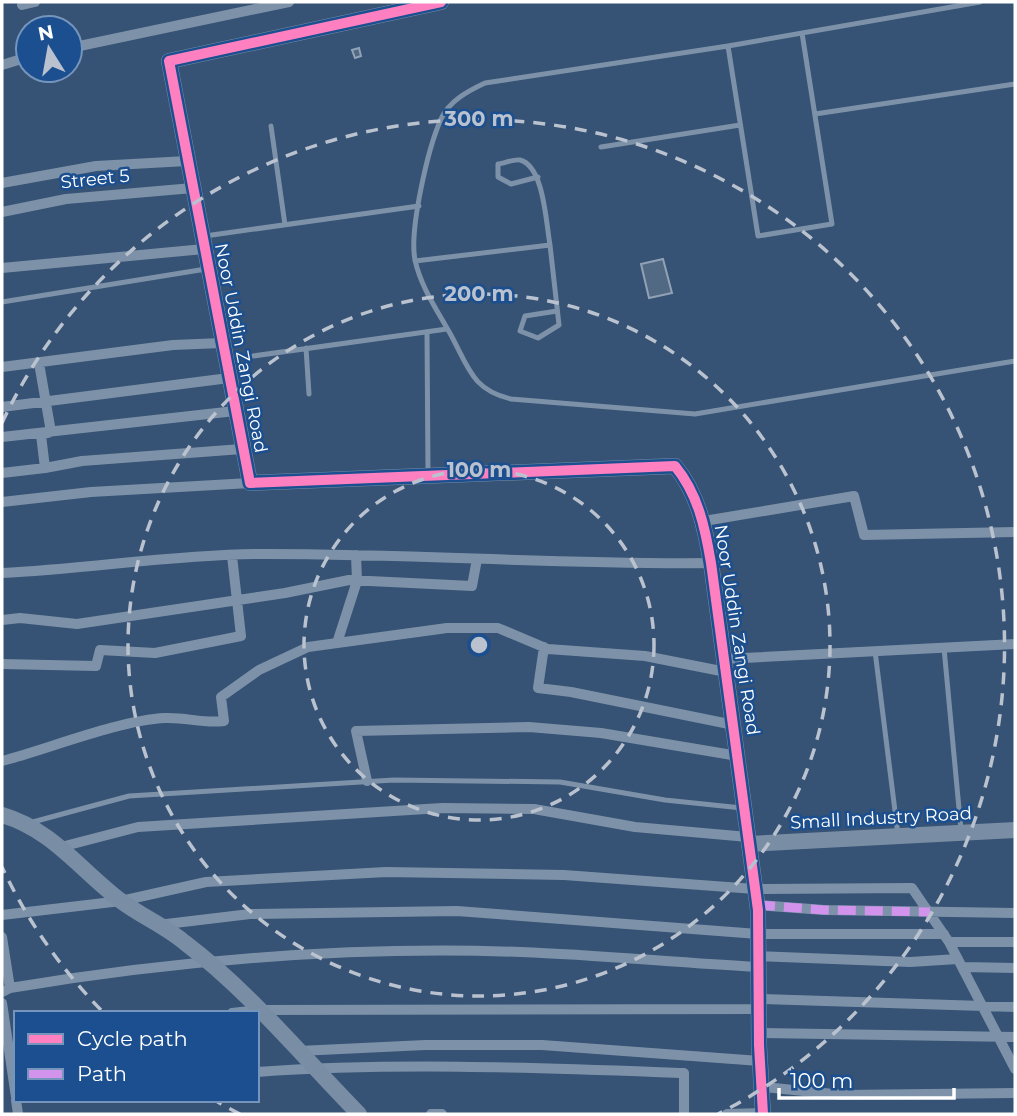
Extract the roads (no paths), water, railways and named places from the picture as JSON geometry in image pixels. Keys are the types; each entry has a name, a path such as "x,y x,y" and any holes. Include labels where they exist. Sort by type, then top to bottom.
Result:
{"street":[{"path":"23,5 34,2"},
{"path":"84,45 289,2"},
{"path":"377,9 441,2"},
{"name":"Noor Uddin Zangi Road","path":"377,9 169,61 250,483 675,466 687,480 704,521 711,563 756,897 764,1114"},
{"path":"2,183 96,166 187,161"},
{"name":"Street 5","path":"2,212 66,199 193,188"},
{"path":"2,268 203,242"},
{"path":"2,367 173,345 222,343"},
{"path":"39,363 51,432"},
{"path":"2,407 229,378"},
{"path":"2,437 235,411"},
{"path":"45,468 41,435 51,432"},
{"path":"2,473 82,461 242,449"},
{"path":"2,502 91,492 250,483"},
{"path":"704,521 855,496 864,535 1015,532"},
{"path":"2,573 232,556 356,555 591,564 711,563"},
{"path":"337,643 356,581 356,555"},
{"path":"2,664 96,666 100,650 155,653 242,636 232,556"},
{"path":"2,620 20,618 77,624 356,581 472,586 477,559"},
{"path":"2,761 116,728 165,718 208,724 225,721 221,697 259,670 308,647 447,628 498,628 544,647 725,665 875,651 1015,643"},
{"path":"544,647 538,688 570,691 734,725"},
{"path":"366,781 356,731 529,727 601,733 738,756"},
{"path":"61,847 138,827 442,808 534,809 635,827 749,841"},
{"path":"2,815 29,823 61,847 121,901 184,942 259,1010 359,1114"},
{"name":"Small Industry Road","path":"749,841 1015,830"},
{"path":"2,915 121,901 206,883 386,872 564,875 756,897 824,911 1015,912"},
{"path":"756,897 912,888 947,938 1015,1069"},
{"path":"158,925 250,914 457,911 758,934 1015,942"},
{"path":"2,937 6,990 112,971 318,954 520,952 758,961 960,963 1015,968"},
{"path":"2,1003 12,1035 7,1068 14,1086"},
{"path":"250,1011 759,1004 1015,1007"},
{"path":"759,1033 920,1038 1015,1037"},
{"path":"299,1051 425,1045 542,1045 760,1061"},
{"path":"259,1072 314,1068 684,1073 684,1114"},
{"path":"764,1087 843,1095 1015,1093"},
{"path":"431,1114 442,1114"},
{"path":"727,1114 764,1114"}],"lane":[{"path":"980,2 728,47 485,83 465,92 441,118 424,177 413,244 415,261 423,284 473,377 489,394 511,399 695,414 1015,361"},
{"path":"728,47 758,236 832,224 802,33"},
{"path":"815,114 1015,84"},
{"path":"601,147 740,124"},
{"path":"271,126 285,225"},
{"path":"538,177 511,184 498,177 498,164 518,159 528,164 538,177 550,245 557,311 558,326 538,338 520,331 525,316 557,311"},
{"path":"203,242 285,225 419,206"},
{"path":"415,261 550,245"},
{"path":"2,302 208,269"},
{"path":"253,356 447,329"},
{"path":"427,332 428,476"},
{"path":"306,348 309,394"},
{"path":"943,647 961,833"},
{"path":"875,651 898,836"},
{"path":"29,823 128,796 366,781 560,782 665,800 745,808"}]}
